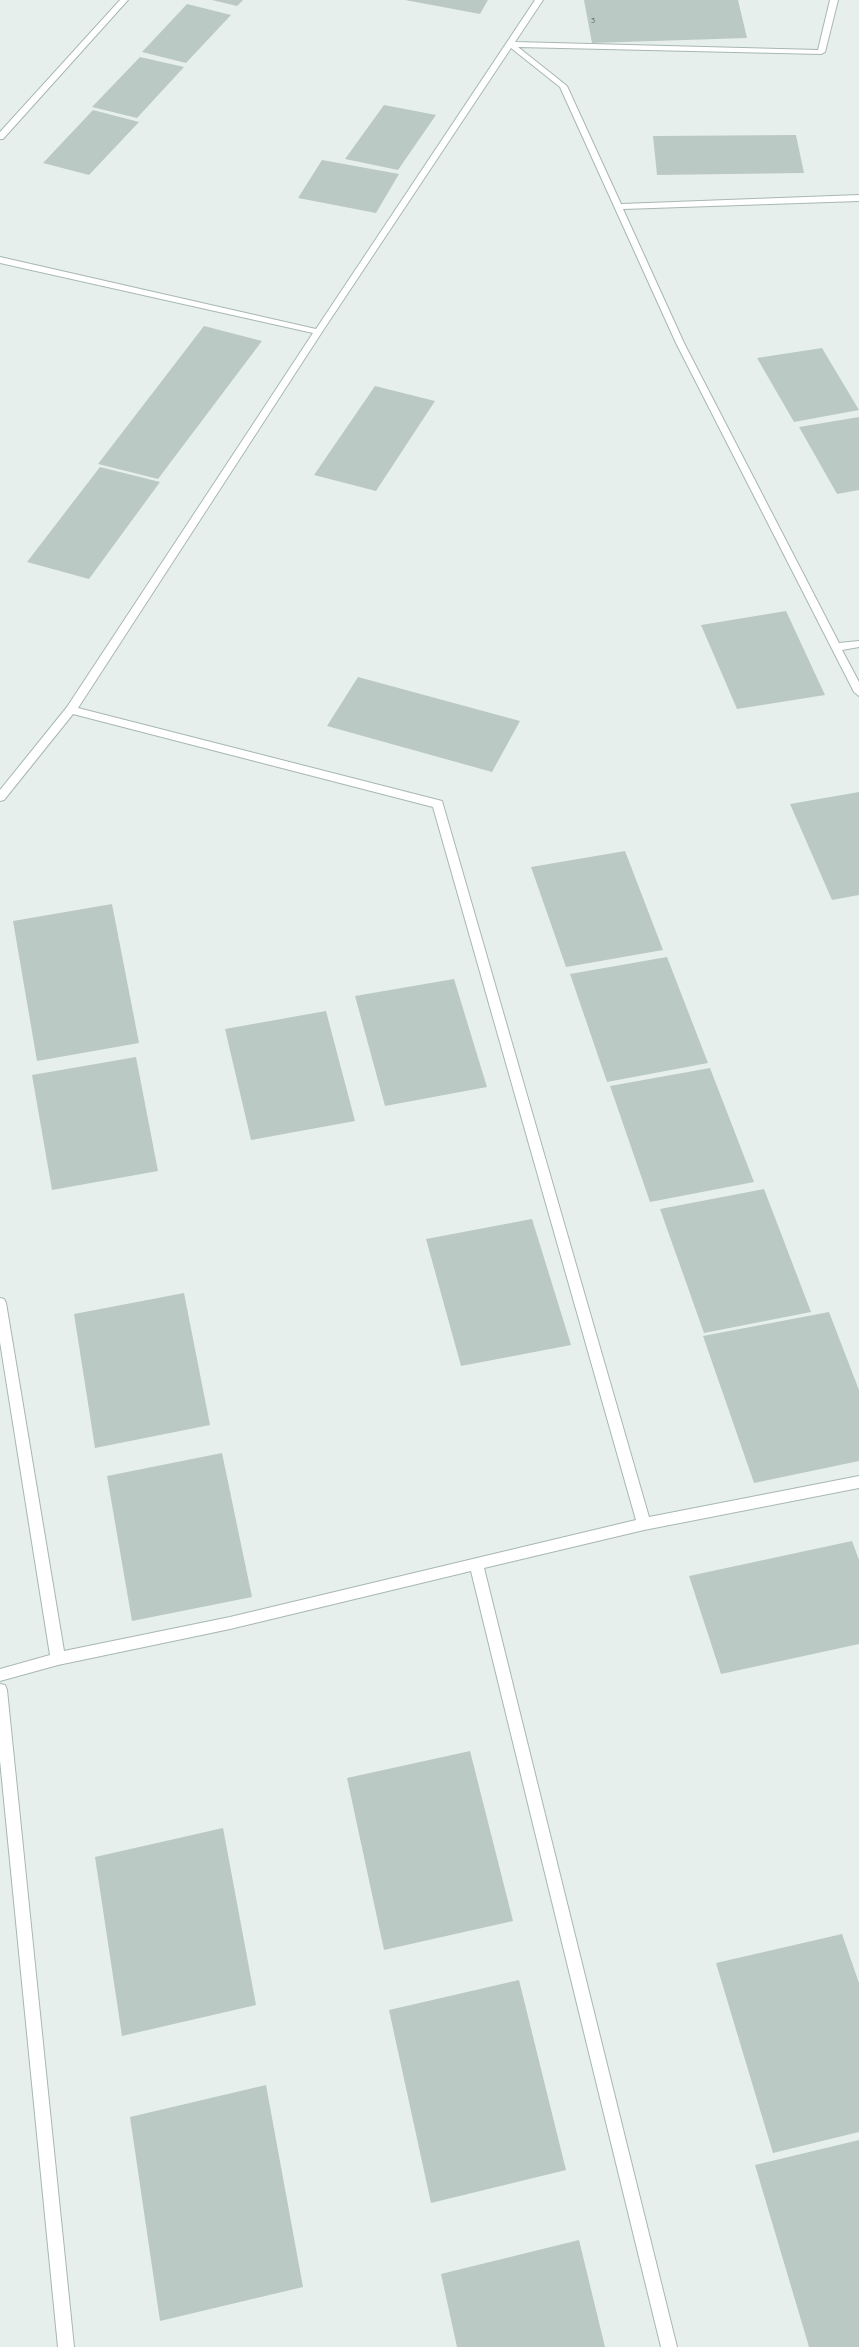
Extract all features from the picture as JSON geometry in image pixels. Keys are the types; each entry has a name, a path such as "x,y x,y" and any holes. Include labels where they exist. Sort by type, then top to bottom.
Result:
{"street":[{"path":"0,137 124,0"},
{"path":"0,798 71,710 318,332 538,0"},
{"path":"510,44 821,52 834,0"},
{"path":"510,44 563,86 680,343 859,692"},
{"path":"618,206 859,198"},
{"path":"0,260 318,332"},
{"path":"837,647 859,644"},
{"path":"71,710 438,804 644,1524"},
{"path":"0,1303 58,1659"},
{"path":"0,1675 58,1659 230,1623 644,1524 859,1482"},
{"path":"476,1565 669,2347"},
{"path":"0,1690 66,2347"}],"building":[{"path":"212,0 243,0 237,6"},
{"path":"405,0 488,0 480,14"},
{"path":"584,0 738,0 747,38 592,43"},
{"path":"187,4 231,15 186,63 142,52"},
{"path":"140,57 184,67 137,118 92,107"},
{"path":"384,105 436,115 398,170 345,159"},
{"path":"93,110 139,122 89,175 43,163"},
{"path":"796,135 804,173 657,175 653,136"},
{"path":"322,160 399,174 376,213 298,198"},
{"path":"204,326 262,341 158,479 98,464"},
{"path":"822,348 859,410 794,422 757,358"},
{"path":"375,386 435,401 376,491 314,475"},
{"path":"859,417 859,490 837,494 799,427"},
{"path":"100,467 160,482 89,579 27,562"},
{"path":"786,611 825,695 737,709 701,625"},
{"path":"358,677 520,721 492,772 327,726"},
{"path":"859,792 859,895 832,900 790,804"},
{"path":"625,851 663,950 566,967 531,867"},
{"path":"112,904 139,1043 37,1061 13,921"},
{"path":"667,957 708,1063 607,1082 570,974"},
{"path":"454,979 487,1087 385,1106 355,996"},
{"path":"326,1011 355,1121 251,1140 225,1029"},
{"path":"136,1057 158,1171 52,1190 32,1075"},
{"path":"710,1068 754,1182 650,1202 610,1086"},
{"path":"764,1189 811,1312 704,1333 660,1209"},
{"path":"532,1219 571,1345 461,1366 426,1239"},
{"path":"184,1293 210,1425 95,1448 74,1314"},
{"path":"829,1312 859,1390 859,1461 754,1483 703,1336"},
{"path":"222,1453 252,1597 132,1621 107,1476"},
{"path":"852,1541 859,1560 859,1644 721,1674 689,1576"},
{"path":"470,1751 513,1921 384,1950 347,1778"},
{"path":"223,1828 256,2005 122,2036 95,1857"},
{"path":"842,1934 859,1983 859,2132 773,2153 716,1963"},
{"path":"519,1980 566,2170 431,2203 389,2010"},
{"path":"266,2085 303,2287 160,2321 130,2117"},
{"path":"859,2140 859,2347 809,2347 755,2165"},
{"path":"579,2240 605,2347 457,2347 441,2274"}]}
